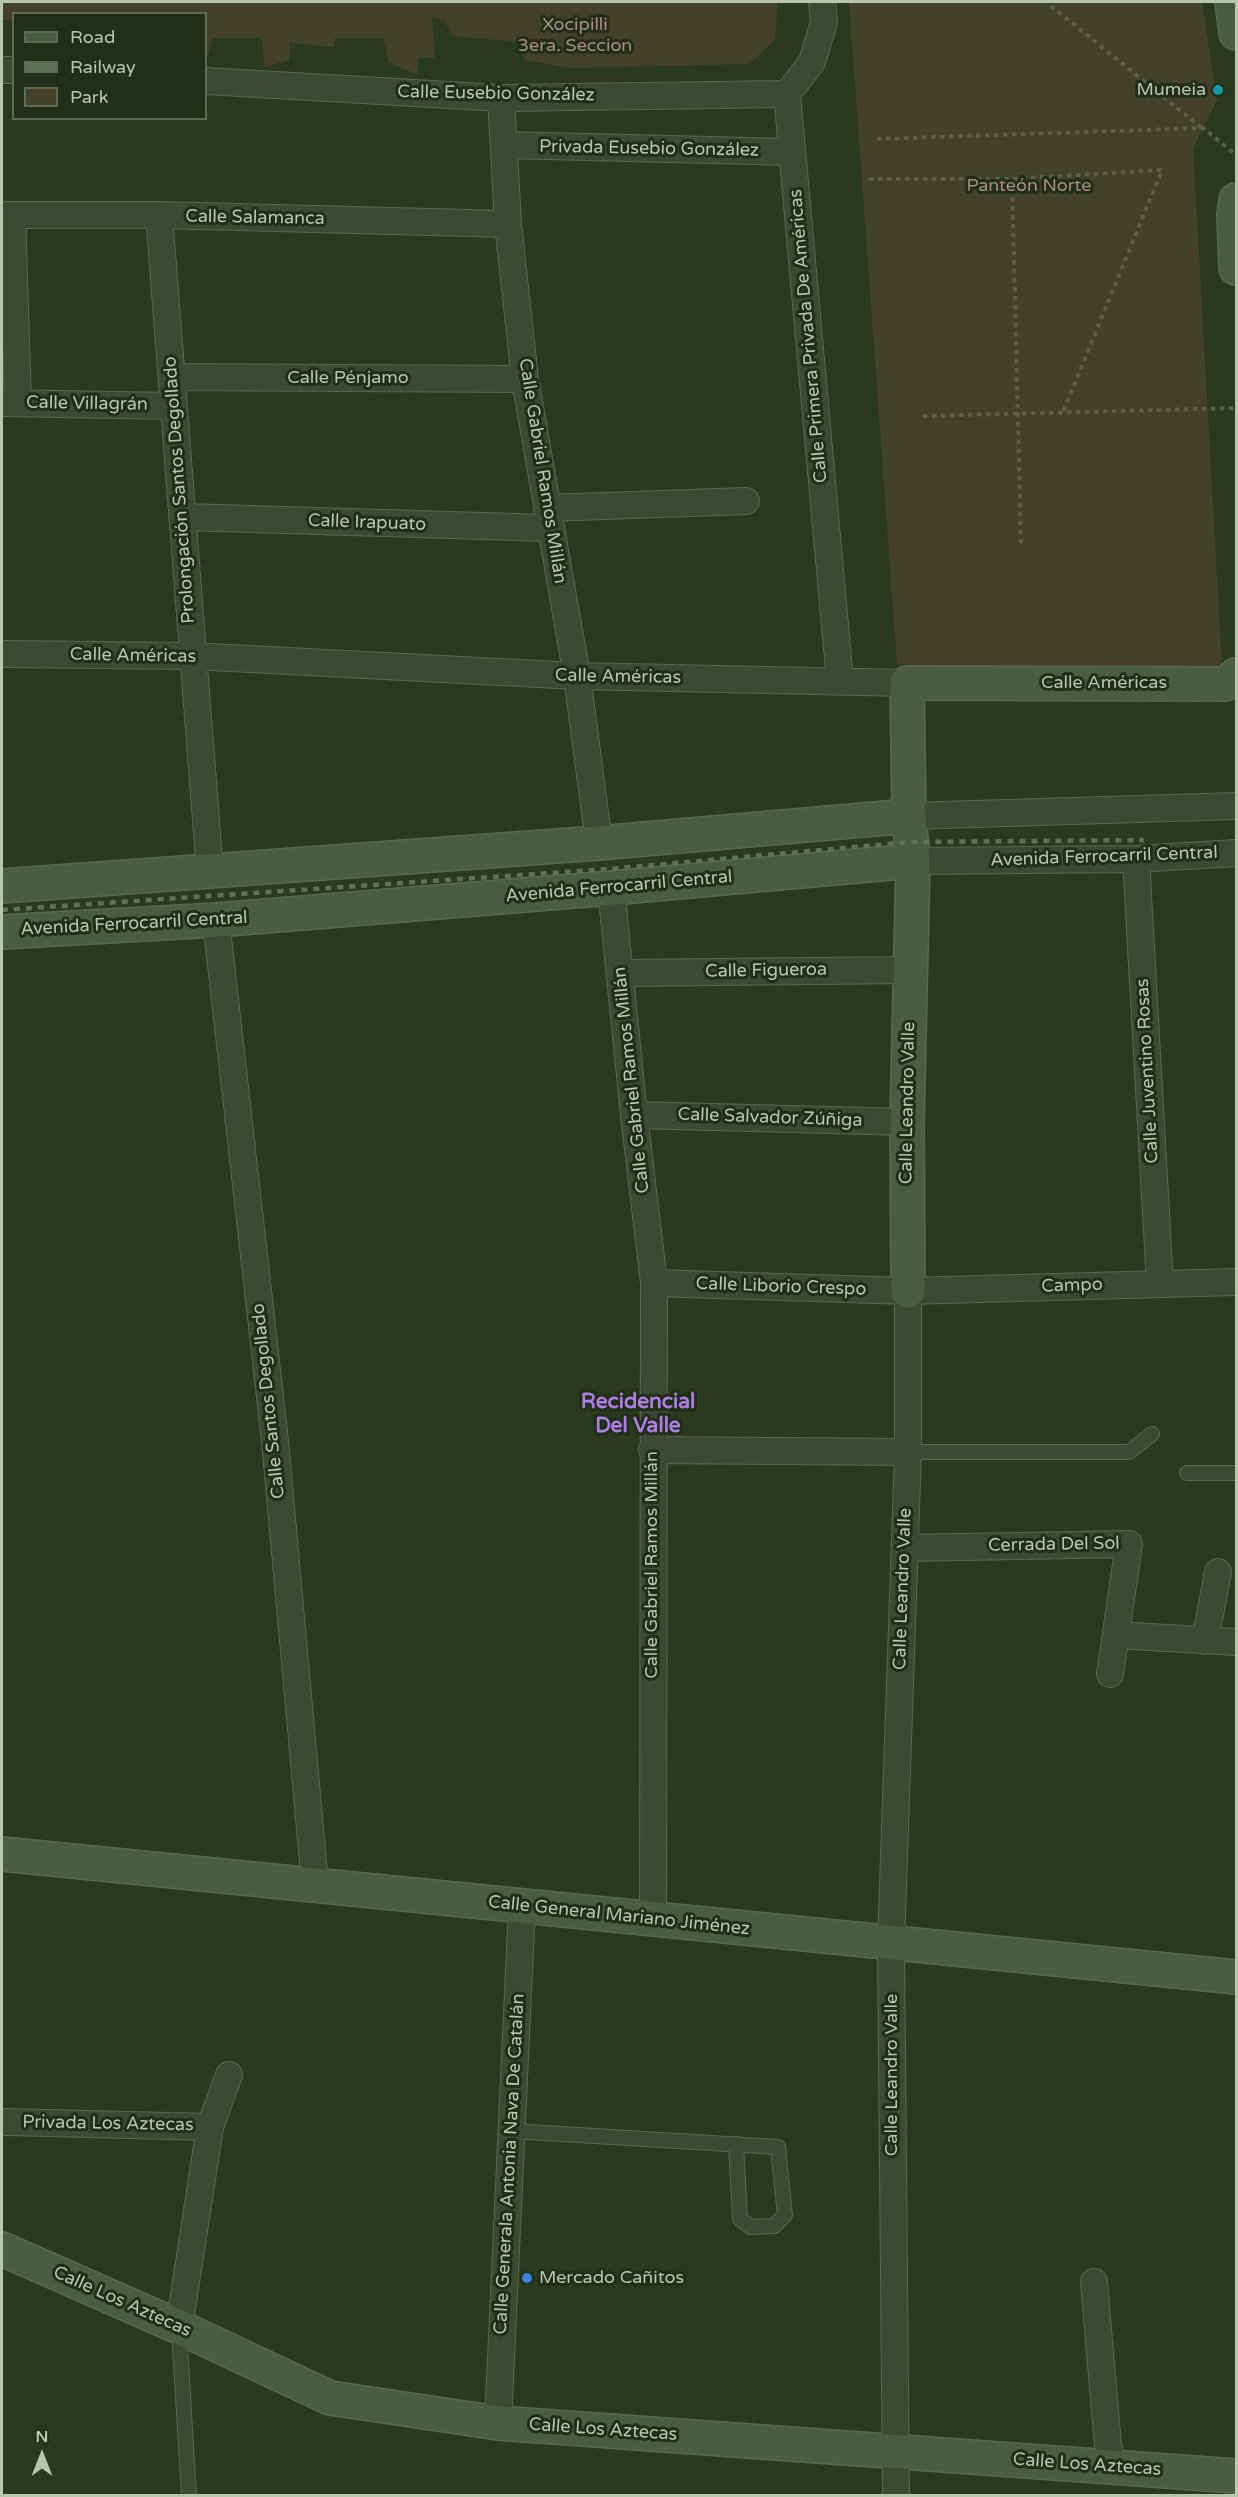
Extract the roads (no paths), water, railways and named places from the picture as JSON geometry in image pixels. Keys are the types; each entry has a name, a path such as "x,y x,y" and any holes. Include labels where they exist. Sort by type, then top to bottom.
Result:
{"main road":[{"path":"1232,2 1236,33"},
{"path":"1236,200 1234,215 1236,268"},
{"name":"Calle Américas","path":"907,683 1225,684 1235,677"},
{"name":"Calle Leandro Valle","path":"907,683 909,816 913,861 907,1122 908,1291"},
{"path":"2,886 598,843 909,816"},
{"name":"Avenida Ferrocarril Central","path":"2,932 216,920 913,861"},
{"name":"Calle General Mariano Jiménez","path":"2,1854 1236,1977"},
{"name":"Calle Los Aztecas","path":"2,2249 179,2327 330,2398 498,2423 1236,2476"}],"street":[{"path":"787,94 812,63 824,22 822,2"},
{"name":"Calle Eusebio González","path":"207,81 501,98 787,94"},
{"name":"Calle Primera Privada De Américas","path":"787,94 840,681"},
{"name":"Calle Gabriel Ramos Millán","path":"501,98 508,224 525,379 577,676 598,843"},
{"name":"Privada Eusebio González","path":"505,145 792,152"},
{"path":"7,215 10,403"},
{"name":"Calle Salamanca","path":"7,215 159,215 508,224"},
{"name":"Prolongación Santos Degollado","path":"159,215 172,377 172,406 183,517 210,872"},
{"name":"Calle Pénjamo","path":"172,377 525,379"},
{"name":"Calle Villagrán","path":"10,403 172,406"},
{"name":"Calle Irapuato","path":"183,517 548,518 746,501"},
{"name":"Calle Américas","path":"2,654 192,656 577,676 907,683"},
{"path":"909,816 1236,806"},
{"name":"Avenida Ferrocarril Central","path":"913,861 1136,859 1236,853"},
{"name":"Calle Juventino Rosas","path":"1136,859 1160,1284"},
{"name":"Calle Gabriel Ramos Millán","path":"611,888 654,1283 653,1920"},
{"name":"Calle Santos Degollado","path":"216,920 275,1440 315,1884"},
{"name":"Calle Figueroa","path":"621,973 910,970"},
{"name":"Calle Salvador Zúñiga","path":"634,1114 907,1122"},
{"name":"Campo","path":"908,1291 1236,1282"},
{"name":"Calle Liborio Crespo","path":"654,1283 908,1291"},
{"name":"Calle Leandro Valle","path":"896,2496 891,1943 908,1452 908,1291"},
{"path":"652,1450 908,1452"},
{"name":"Cerrada Del Sol","path":"905,1548 1129,1544 1116,1635"},
{"path":"1205,1641 1218,1572"},
{"path":"1110,1674 1116,1635 1236,1642"},
{"name":"Calle Generala Antonia Nava De Catalán","path":"498,2423 522,1906"},
{"name":"Privada Los Aztecas","path":"179,2327 210,2127 229,2075"},
{"name":"Privada Los Aztecas","path":"6,2122 210,2127"},
{"path":"1094,2282 1108,2446 1113,2467"}],"lane":[{"path":"908,1452 1129,1452 1152,1434"},
{"path":"1186,1473 1236,1473"},
{"path":"511,2131 736,2144 778,2147 785,2215 774,2226 751,2227 740,2219 736,2144"},
{"path":"179,2327 189,2496"}],"railway":[{"path":"2,910 609,869 911,842 1144,840"}],"place":[{"name":"Mumeia","path":"1218,90"},
{"name":"Mercado Cañitos","path":"527,2278"}],"district":[{"name":"Recidencial Del Valle","path":"638,1414"}],"park label":[{"name":"Xocipilli 3era. Seccion","path":"575,36"},
{"name":"Panteón Norte","path":"1029,186"}]}
